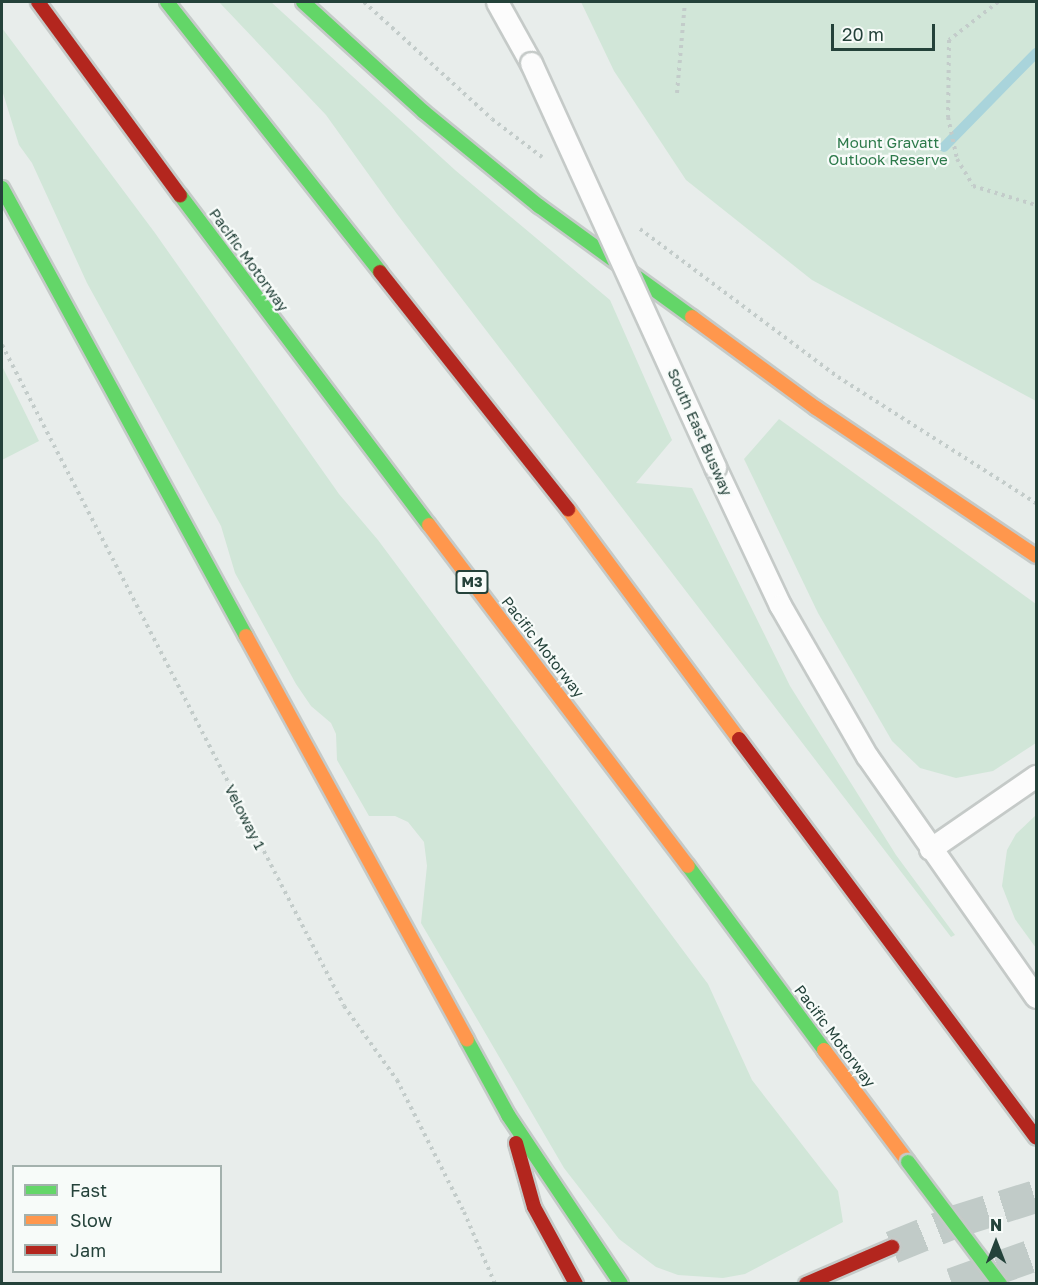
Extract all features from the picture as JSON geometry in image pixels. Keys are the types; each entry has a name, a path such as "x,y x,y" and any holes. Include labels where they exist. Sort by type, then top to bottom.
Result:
{"main road":[{"name":"Pacific Motorway","path":"38,2 329,396 610,761 1000,1284"},
{"path":"168,2 560,499 1033,1134"},
{"path":"303,2 424,112 539,206 816,408 1036,556"},
{"path":"2,189 508,1115 621,1284"},
{"path":"508,1115 534,1207 576,1284"},
{"path":"806,1284 892,1247"},
{"path":"556,1274 559,1254"}],"lane":[{"name":"South East Busway","path":"497,2 531,63 780,605 867,756 930,849 1036,997"},
{"path":"930,849 1036,776"}],"path":[{"path":"364,2 492,119 548,161"},
{"path":"677,93 686,2"},
{"path":"998,2 949,40 948,117 957,159 973,186 1036,205"},
{"path":"632,224 838,377 1036,503"},
{"name":"Veloway 1","path":"2,345 344,1006 397,1080 464,1212 495,1284"}],"green space":[{"path":"219,2 271,2 455,170 610,300 672,440 636,483 692,488 790,686 896,855 955,935 951,937 397,214 326,115"},
{"name":"Mount Gravatt Outlook Reserve","path":"581,2 1036,2 1036,401 812,280 686,180 614,71"},
{"path":"2,28 155,233 339,494 378,540 708,984 752,1080 838,1191 843,1222 745,1274 723,1278 678,1275 656,1267 619,1239 564,1168 421,923 427,866 424,842 408,822 395,816 369,816 337,760 336,734 331,723 311,706 296,684 235,573 221,526 87,283 32,163 19,145 2,90"},
{"path":"2,366 39,441 2,460"},
{"path":"779,419 1036,604 1036,743 993,771 956,778 920,768 892,741 818,613 744,459"},
{"path":"1036,815 1036,948 1015,919 1002,886 1007,850 1016,834"}],"waterway":[{"path":"944,147 1036,53"}],"tunnel":[{"path":"892,1247 956,1221 1036,1196"},
{"path":"952,1284 1036,1254"}],"traffic: fast":[{"path":"167,2 380,272"},
{"path":"303,2 424,112 539,206 692,317"},
{"path":"2,188 246,636"},
{"path":"180,195 429,525"},
{"path":"688,866 824,1050"},
{"path":"467,1040 508,1115 621,1284"},
{"path":"908,1162 1000,1284"}],"traffic: slow":[{"path":"692,317 816,408 1036,556"},
{"path":"568,509 739,739"},
{"path":"429,525 688,866"},
{"path":"246,636 467,1040"},
{"path":"824,1050 908,1162"}],"traffic: jam":[{"path":"38,2 180,195"},
{"path":"380,272 568,509"},
{"path":"739,739 1036,1138"},
{"path":"516,1143 534,1207 576,1284"},
{"path":"806,1284 892,1247"}]}
